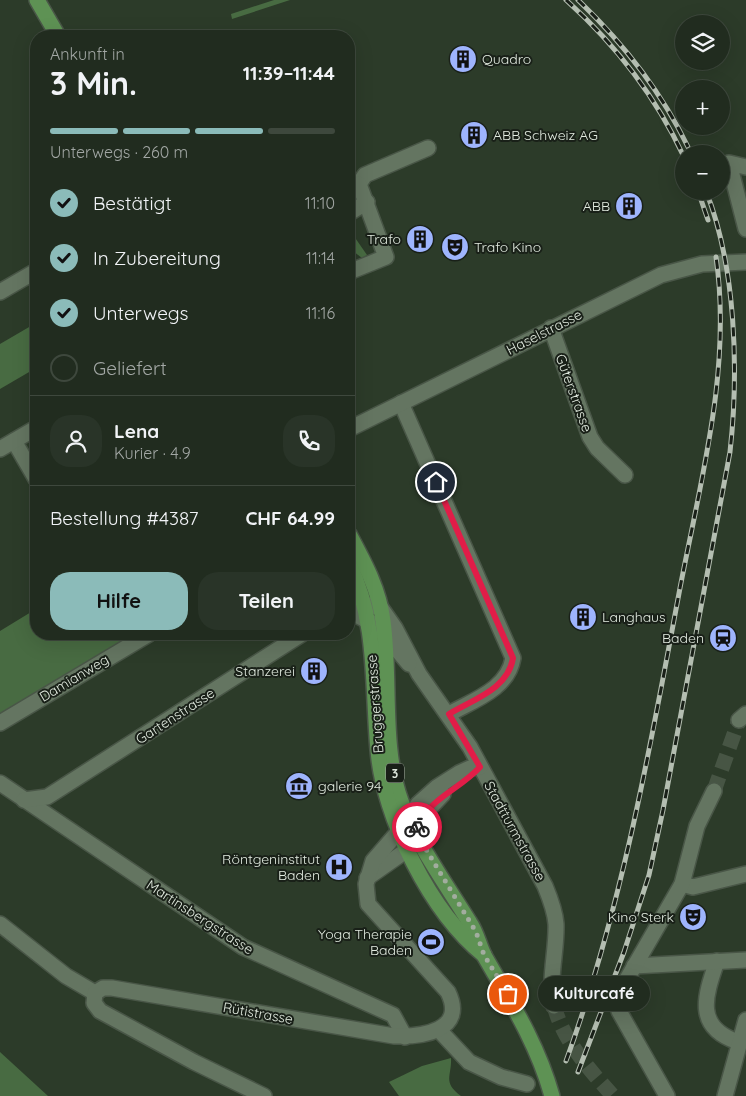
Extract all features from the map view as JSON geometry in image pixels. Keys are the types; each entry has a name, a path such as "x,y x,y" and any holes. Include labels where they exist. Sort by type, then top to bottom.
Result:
{"main road":[{"path":"37,0 54,30"},
{"name":"Bruggerstrasse","path":"355,545 367,567 381,608 392,759 399,792 415,831 476,932 484,955 525,1026 552,1096"},
{"name":"Bruggerstrasse","path":"356,579 357,612 379,761 388,804 407,850 424,880 465,940 484,955"}],"street":[{"path":"355,186 365,175 428,148"},
{"path":"746,167 729,164 746,229"},
{"path":"355,188 367,202 386,257 355,265"},
{"path":"355,209 367,202"},
{"name":"Haselstrasse","path":"355,426 623,292 671,271 712,262 746,262"},
{"path":"0,292 30,274"},
{"name":"Güterstrasse","path":"551,328 590,437 597,448 625,475"},
{"path":"401,403 513,658 508,676 496,687 449,714"},
{"path":"0,449 30,432"},
{"path":"14,441 30,469"},
{"path":"357,612 375,587"},
{"path":"357,612 381,608"},
{"name":"Stadtturmstrasse","path":"381,608 404,643 419,674"},
{"name":"Stadtturmstrasse","path":"357,612 384,632 404,660 419,674 449,714 546,886 552,902 556,927 552,987 554,1006"},
{"name":"Damianweg","path":"0,723 139,640"},
{"name":"Gartenstrasse","path":"24,800 47,797 293,640"},
{"path":"367,878 407,850 428,808 453,787 470,778 480,767"},
{"path":"480,767 470,768 437,787 418,804 399,831 378,852 367,878 366,892 368,904 440,982 450,996 453,1008 451,1016 439,1030 473,1064 501,1077 527,1084"},
{"name":"Martinsbergstrasse","path":"0,783 242,947 393,1015 405,1037"},
{"path":"667,1096 619,1011 619,999 634,966 682,884 697,826 714,791"},
{"path":"42,812 47,797"},
{"path":"399,831 415,831"},
{"path":"682,884 693,887 746,874"},
{"path":"0,924 66,976 95,993 94,1003 100,1011 200,1065 264,1096"},
{"path":"634,966 746,960"},
{"path":"717,961 707,992 708,1016 713,1029 724,1038 738,1042"},
{"name":"Rütistrasse","path":"95,993 103,988 112,988 365,1032 405,1037 424,1035 439,1030"},
{"path":"725,1096 738,1042 746,1020"}],"green space":[{"path":"274,0 290,0 232,19 231,14"},
{"path":"355,238 367,255 362,258 355,253"},
{"path":"30,326 30,372 0,389 0,344"},
{"path":"30,613 30,640 131,640 0,719 0,631"},
{"path":"0,1052 48,1096 0,1096"},
{"path":"451,1058 450,1083 461,1096 399,1096 389,1082 422,1066"}],"tunnel":[{"path":"714,791 739,720"},
{"path":"554,1006 558,1019 578,1054 613,1096"}],"railway":[{"path":"566,0 601,35 633,72 661,113 678,145"},
{"path":"578,0 595,16 640,69 666,106 687,145"},
{"path":"701,200 708,220"},
{"path":"578,1072 624,952 649,875 663,810 730,452 734,388 733,320 724,252 709,200"},
{"path":"566,1061 603,945 633,827 705,464 712,423 720,340 720,298 716,257"}],"way so far":[{"path":"417,827 415,831 476,932 484,955 508,994"}],"place":[{"name":"Quadro","path":"463,59"},
{"name":"ABB Schweiz AG","path":"474,135"},
{"name":"ABB","path":"629,206"},
{"name":"Trafo","path":"420,239"},
{"name":"Trafo Kino","path":"455,247"},
{"name":"Langhaus","path":"583,617"},
{"name":"Baden","path":"723,638"},
{"name":"Stanzerei","path":"314,671"},
{"name":"galerie 94","path":"299,786"},
{"name":"Röntgeninstitut Baden","path":"339,867"},
{"name":"Kino Sterk","path":"693,917"},
{"name":"Yoga Therapie Baden","path":"431,942"},
{"name":"Kulturcafé","path":"508,994"}],"route":[{"path":"417,827 428,808 439,797 470,778 480,767 449,714 496,687 508,676 512,668 513,658 436,482"}]}
